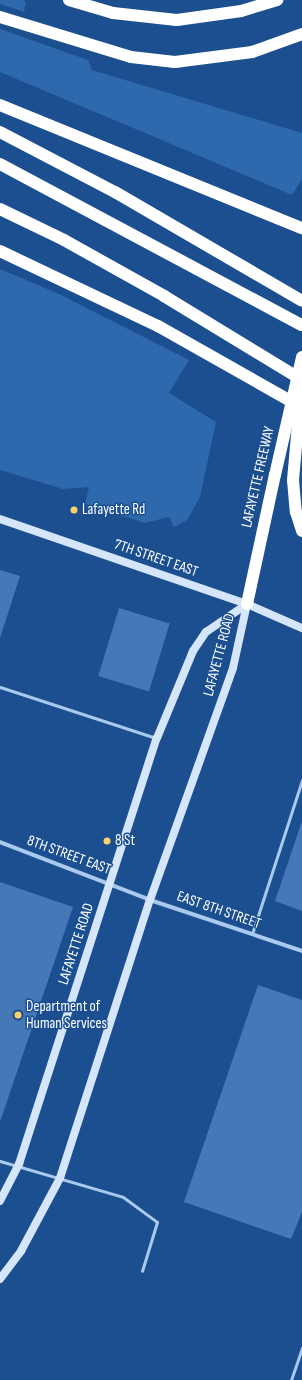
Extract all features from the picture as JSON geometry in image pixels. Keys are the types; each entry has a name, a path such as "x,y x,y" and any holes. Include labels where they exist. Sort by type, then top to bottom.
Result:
{"highway":[{"path":"68,0 113,13 178,20 240,11 277,0"},
{"path":"0,17 131,57 174,62 252,52 302,34"},
{"path":"0,105 302,228"},
{"path":"0,132 115,192 302,301"},
{"path":"0,164 302,325"},
{"path":"0,209 64,240 164,296 302,380 292,480 296,512 302,532"},
{"path":"0,251 158,326 302,408"},
{"name":"LAFAYETTE FREEWAY","path":"247,604 302,357"}],"main road":[{"name":"7TH STREET EAST","path":"0,519 247,604 302,628"},
{"name":"LAFAYETTE ROAD","path":"0,1201 19,1164 157,738 193,651 206,632 247,604"},
{"name":"LAFAYETTE ROAD","path":"0,1279 21,1251 60,1178 150,900 233,668 247,604"}],"street":[{"name":"8TH STREET EAST","path":"0,842 130,891"},
{"name":"EAST 8TH STREET","path":"130,891 150,900 302,951"}],"lane":[{"path":"0,687 157,738"},
{"path":"252,934 302,780"},
{"path":"0,1161 19,1164 124,1197 157,1222 142,1272"},
{"path":"291,1380 302,1348"}],"shaded area":[{"path":"0,0 23,0 26,2 24,12 0,4"},
{"path":"0,29 88,60 92,70 302,133 302,179 292,195 0,72"},
{"path":"0,269 59,294 189,360 169,393 216,422 200,497 187,520 174,527 169,517 145,523 85,504 89,487 63,489 0,470"}],"building":[{"path":"0,570 20,576 0,638"},
{"path":"119,608 170,623 149,691 98,676"},
{"path":"302,821 302,911 275,901"},
{"name":"Department of Human Services","path":"0,882 73,907 0,1122"},
{"path":"258,985 302,1000 302,1212 291,1239 184,1202"}],"place":[{"name":"Lafayette Rd","path":"74,510"},
{"name":"8 St","path":"107,841"},
{"name":"Department of Human Services","path":"18,1015"}]}
